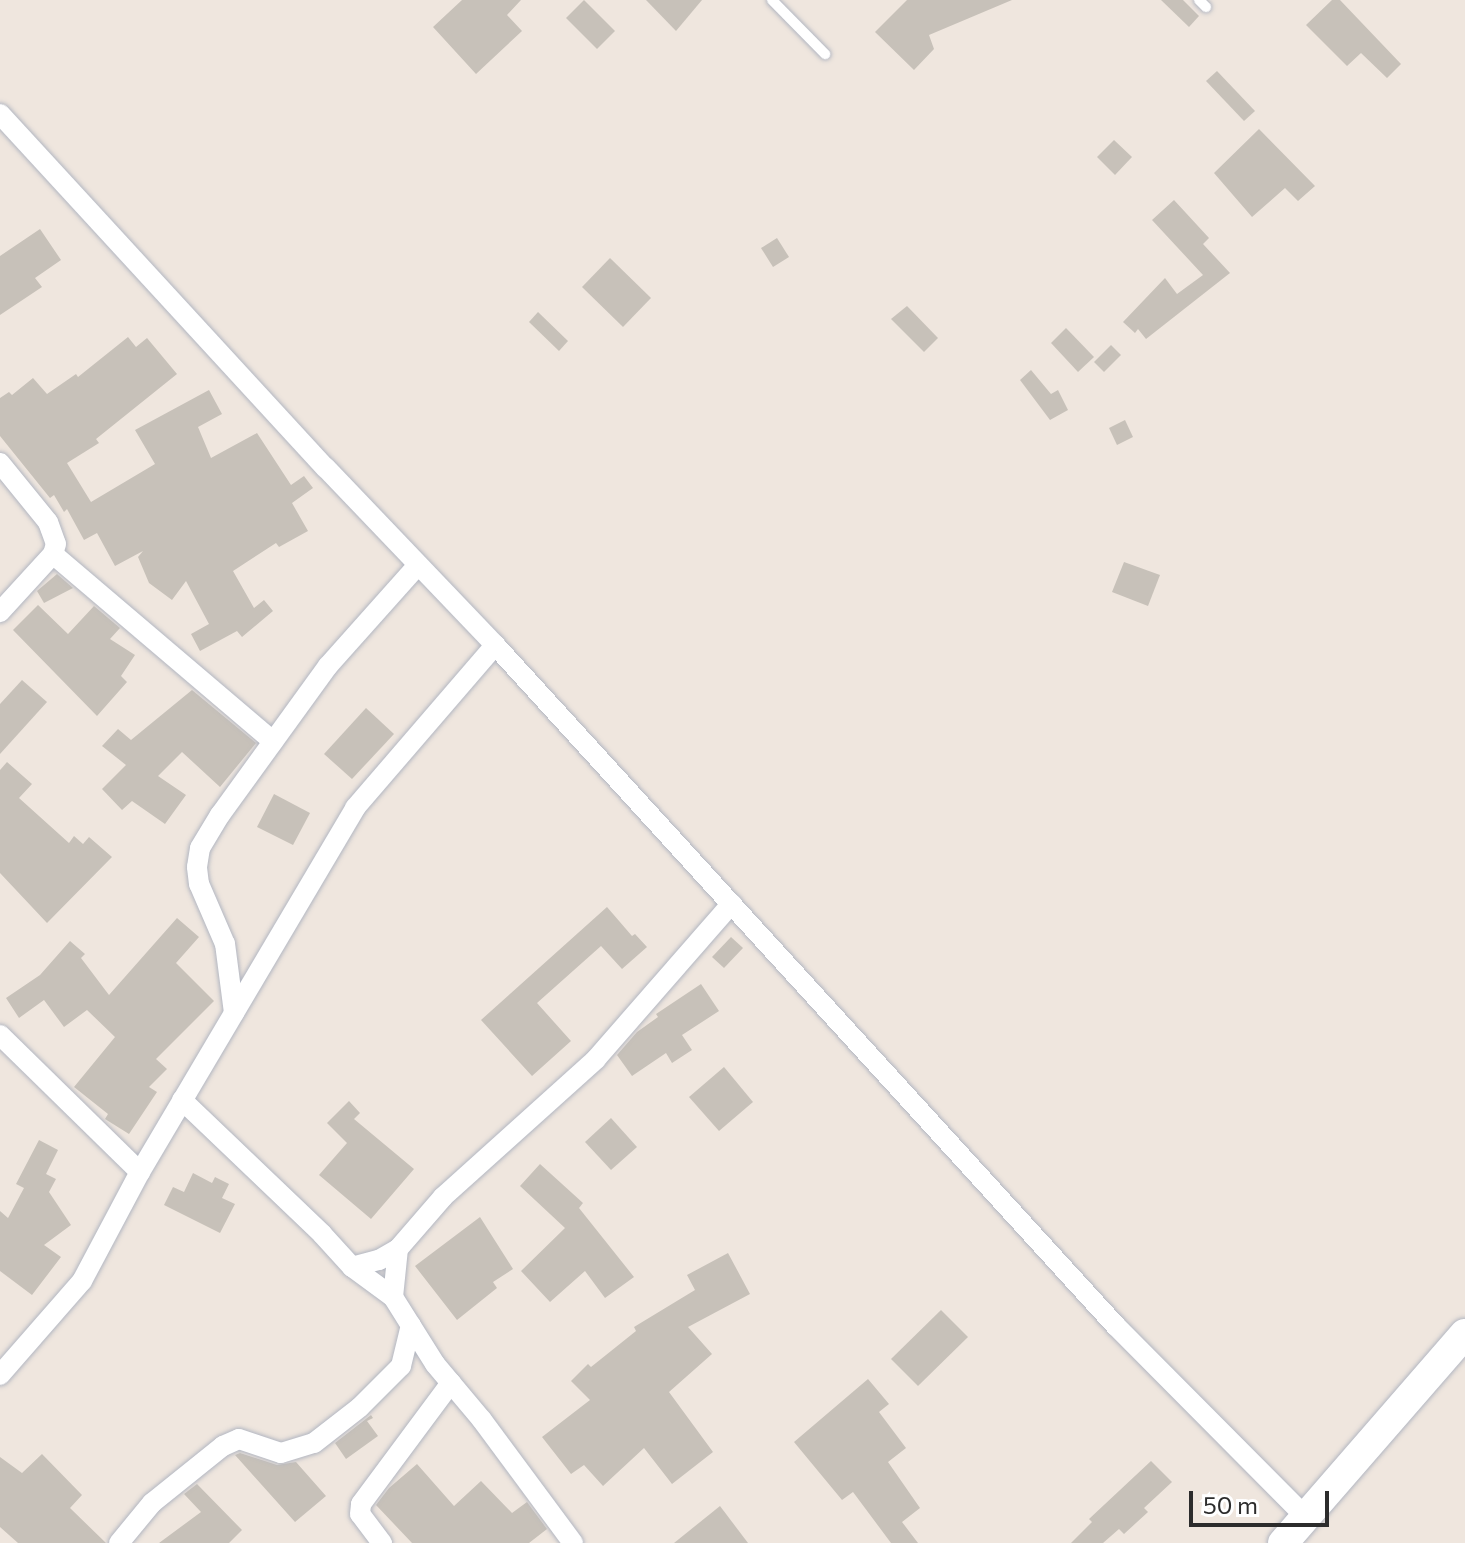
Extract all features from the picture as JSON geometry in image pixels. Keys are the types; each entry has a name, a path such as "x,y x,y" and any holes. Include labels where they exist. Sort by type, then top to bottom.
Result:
{"street":[{"path":"0,114 417,566 495,645 1116,1326 1305,1516"},
{"path":"0,463 48,522 56,544 53,554 0,612"},
{"path":"53,554 273,741"},
{"path":"234,1013 225,944 204,900 197,867 200,848 328,666 417,566"},
{"path":"3,1366 82,1281 140,1172 355,808 495,645"},
{"path":"352,1267 379,1260 398,1249 443,1197 596,1059 731,904"},
{"path":"0,1035 140,1172"},
{"path":"182,1100 322,1234 352,1267 393,1297 435,1364 573,1543"},
{"path":"393,1297 398,1249"},
{"path":"119,1543 152,1503 219,1448 239,1439 275,1452 300,1450 360,1407 401,1366 411,1325"},
{"path":"1283,1543 1465,1334"},
{"path":"401,1366 435,1364"},
{"path":"382,1543 360,1514 361,1504 451,1383"}],"lane":[{"path":"772,0 825,54"}],"building":[{"path":"462,0 521,0 507,15 522,31 476,74 433,27"},
{"path":"584,0 615,31 597,49 566,18"},
{"path":"646,0 702,0 676,31"},
{"path":"907,0 1012,0 929,35 934,49 914,70 875,32"},
{"path":"1161,0 1183,0 1199,16 1189,27"},
{"path":"1332,0 1340,0 1401,64 1387,78 1361,53 1347,66 1306,25"},
{"path":"1217,71 1255,111 1244,121 1206,81"},
{"path":"1259,129 1315,186 1298,201 1285,188 1252,217 1214,173"},
{"path":"1114,140 1132,157 1115,175 1097,157"},
{"path":"1174,200 1209,238 1203,244 1230,273 1146,339 1138,329 1135,333 1123,322 1165,278 1177,294 1203,275 1152,220"},
{"path":"40,229 61,260 35,278 42,287 0,315 0,256"},
{"path":"777,238 789,257 773,267 761,248"},
{"path":"610,258 651,298 623,327 582,287"},
{"path":"907,306 938,338 924,352 891,319"},
{"path":"538,312 568,341 559,351 529,322"},
{"path":"1066,328 1094,357 1078,372 1051,343"},
{"path":"128,337 136,347 147,338 177,374 96,439 99,443 67,463 91,502 155,464 135,430 209,390 222,414 198,427 211,458 257,433 291,485 304,476 313,488 292,503 308,531 279,547 276,543 233,571 254,608 264,600 273,611 242,637 237,631 200,651 191,634 209,624 186,581 172,600 149,583 138,557 143,551 115,566 97,533 84,540 67,509 64,512 54,495 50,498 0,436 0,398 9,392 12,395 33,378 47,394 76,374 78,377"},
{"path":"1111,345 1121,355 1104,372 1094,362"},
{"path":"1031,370 1051,394 1058,390 1068,410 1050,420 1020,380"},
{"path":"1125,420 1133,437 1117,445 1109,428"},
{"path":"1124,562 1160,575 1148,606 1112,592"},
{"path":"57,574 73,588 44,603 37,591"},
{"path":"38,605 68,634 94,606 120,628 110,639 135,655 121,676 127,682 97,716 13,630"},
{"path":"22,680 47,702 0,754 0,704"},
{"path":"192,690 256,743 220,787 182,752 158,776 186,795 165,824 132,801 122,810 102,789 126,765 102,746 118,729 131,740"},
{"path":"366,708 394,734 352,779 324,754"},
{"path":"7,762 32,784 19,798 69,843 74,836 83,844 89,837 112,857 47,923 0,873 0,770"},
{"path":"274,794 310,813 293,845 257,827"},
{"path":"607,907 632,936 635,934 647,947 622,969 601,946 537,1003 571,1041 532,1076 481,1020"},
{"path":"177,918 199,937 176,963 214,1001 156,1059 167,1069 149,1087 157,1092 129,1134 105,1119 108,1114 74,1087 115,1037 87,1010 64,1027 44,1000 19,1018 6,998 40,975 70,941 85,954 81,958 109,995"},
{"path":"731,937 743,948 724,968 712,957"},
{"path":"701,984 719,1011 682,1035 692,1050 672,1063 666,1053 632,1076 617,1055 637,1032 658,1017 656,1014"},
{"path":"724,1067 753,1102 719,1131 689,1097"},
{"path":"349,1101 360,1113 354,1119 414,1169 371,1219 319,1175 347,1143 327,1123"},
{"path":"611,1118 637,1147 611,1170 585,1142"},
{"path":"39,1140 58,1150 46,1174 56,1179 49,1192 71,1225 44,1245 61,1257 32,1295 0,1271 0,1211 8,1218 24,1188 16,1184"},
{"path":"540,1164 583,1203 579,1208 634,1277 605,1298 585,1271 550,1302 521,1271 565,1228 520,1186"},
{"path":"193,1173 212,1183 215,1177 229,1184 222,1198 235,1204 220,1233 164,1205 173,1187 184,1192"},
{"path":"480,1217 513,1269 493,1282 497,1288 457,1320 415,1266"},
{"path":"728,1253 750,1294 688,1327 712,1354 669,1392 713,1452 672,1484 644,1448 603,1486 584,1465 571,1474 542,1437 590,1400 571,1381 588,1364 591,1367 636,1331 634,1327 695,1290 687,1275"},
{"path":"941,1310 968,1337 918,1386 891,1359"},
{"path":"868,1379 889,1404 879,1412 906,1448 888,1462 920,1508 902,1522 918,1543 891,1543 853,1492 842,1500 794,1442"},
{"path":"371,1415 373,1418 367,1421 378,1436 346,1459 335,1443"},
{"path":"240,1453 277,1465 296,1462 326,1496 295,1522 235,1455"},
{"path":"42,1454 82,1495 70,1508 106,1543 18,1543 0,1527 0,1457 22,1473"},
{"path":"1151,1461 1172,1482 1144,1508 1148,1512 1124,1534 1119,1529 1103,1543 1071,1543 1092,1522 1089,1519"},
{"path":"417,1464 454,1506 481,1481 512,1513 527,1502 547,1529 529,1543 412,1543 376,1505 389,1488"},
{"path":"197,1484 242,1530 229,1543 159,1543 201,1512 184,1494"},
{"path":"720,1506 748,1543 674,1543"}]}
